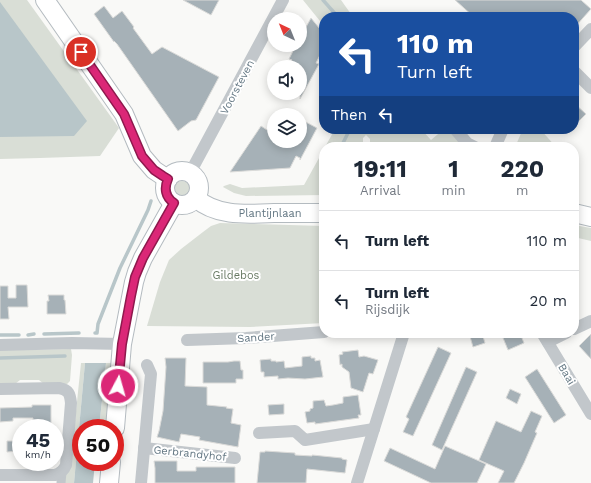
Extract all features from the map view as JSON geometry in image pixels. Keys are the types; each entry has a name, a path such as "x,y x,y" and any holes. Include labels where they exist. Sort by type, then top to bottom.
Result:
{"main road":[{"path":"45,0 124,114 142,156 154,170 168,179"},
{"path":"184,171 190,173 198,181 199,193 192,202 187,204 181,205 174,203 168,197 165,188 168,179 178,172 184,171"},
{"name":"Plantijnlaan","path":"196,198 200,202 215,209 235,213 319,212"},
{"path":"115,419 122,344 135,277 143,258 174,203"},
{"path":"579,214 591,217"},
{"path":"109,483 110,471"}],"street":[{"name":"Voorsteven","path":"190,173 283,0"},
{"path":"579,42 591,29"},
{"path":"579,76 591,88"},
{"path":"459,134 466,142"},
{"path":"579,326 591,320"},
{"name":"Sander","path":"187,340 246,338 319,332"},
{"path":"357,483 402,338"},
{"name":"Baai","path":"545,338 591,414"},
{"path":"0,345 72,343 122,344"},
{"name":"Gerbrandyhof","path":"140,483 151,374 147,366"},
{"path":"0,389 65,389 69,394 71,403 66,465 61,477 59,474 0,475"},
{"path":"259,433 295,431 305,440 374,429"},
{"name":"Gerbrandyhof","path":"144,448 236,458"}],"green space":[{"path":"0,0 27,0 119,128 100,156 0,159"},
{"path":"303,0 341,0 349,12 319,12 319,20"},
{"path":"332,134 426,134 431,140 438,134 455,134 462,142 370,142 370,139 366,135 363,138 363,142 328,142"},
{"path":"521,134 544,134 552,142 517,142"},
{"path":"319,158 319,195 246,196 234,193 223,187 230,184 242,188 304,185"},
{"path":"182,181 188,183 190,189 188,195 182,197 176,195 174,189 176,183"},
{"name":"Gildebos","path":"220,223 319,226 319,323 250,327 147,326 160,282 169,260 211,226"},
{"path":"579,226 591,228 591,241 579,238"},
{"path":"71,349 70,381 67,384 44,384 39,380 20,380 15,384 0,384 0,350"},
{"path":"81,363 85,363 80,419 75,419"},
{"path":"106,363 116,363 111,419 100,419"},
{"path":"72,450 72,471 75,471 74,483 64,483 65,476 70,469"}],"shaded area":[{"path":"0,2 87,121 74,136 0,137"},
{"path":"85,363 106,363 100,419 80,419"},
{"path":"75,471 94,471 93,483 74,483"}],"building":[{"path":"183,0 219,0 211,15"},
{"path":"455,0 581,0 591,9 579,22 579,12 468,12"},
{"path":"104,6 113,18 122,11 152,54 162,47 219,77 196,120 191,121 178,131 94,14"},
{"path":"311,18 319,28 319,57 316,63 319,64 307,86 307,60 289,59 292,52 307,52 307,25"},
{"path":"579,108 586,114 579,121"},
{"path":"307,123 317,128 307,147"},
{"path":"261,126 267,130 267,148 306,148 300,160 300,158 296,156 290,168 230,172"},
{"path":"16,285 27,285 28,307 8,307 9,319 0,319 0,286 8,286 8,298 16,298"},
{"path":"48,295 64,295 66,314 47,314 47,301 49,301"},
{"path":"591,334 591,359 579,346"},
{"path":"470,338 484,338 485,343 473,347"},
{"path":"503,338 522,338 524,343 508,350"},
{"path":"438,347 451,353 413,436 403,432 409,419 406,417"},
{"path":"358,350 359,357 364,356 378,360 373,374 369,373 363,392 351,388 349,372 342,367 342,364 340,365 339,355 343,354 342,352"},
{"path":"311,356 311,358 315,358 315,361 320,360 323,377 278,379 278,376 264,377 264,372 261,372 260,360 271,359 271,361 276,362 284,361 285,368 302,366 302,357"},
{"path":"165,358 186,358 185,386 207,387 207,405 233,409 231,423 241,425 238,447 199,440 200,437 181,434 179,442 157,437 163,411 166,367"},
{"path":"240,361 241,370 243,370 243,379 236,379 236,383 203,383 203,362"},
{"path":"466,367 477,372 442,450 432,445"},
{"path":"537,369 566,415 554,423 525,377"},
{"path":"510,389 521,394 517,404 506,398"},
{"path":"358,395 361,415 358,415 359,418 315,424 315,422 307,423 305,412 310,411 310,409 313,408 313,401 324,400 326,406 343,403 343,397"},
{"path":"284,404 284,414 269,415 268,405"},
{"path":"32,405 51,405 51,419 13,418 12,421 0,422 0,408 32,407"},
{"path":"531,411 542,416 535,432 537,433 524,463 514,483 498,483 504,471 479,460 496,421 521,432"},
{"path":"7,441 12,441 12,452 7,452"},
{"path":"445,446 486,464 477,483 431,483 384,461 390,448 435,469"},
{"path":"260,452 295,453 295,455 342,458 347,460 345,473 307,469 306,483 257,483"},
{"path":"154,461 177,461 177,471 196,471 196,467 235,467 235,483 155,483"}],"waterway":[{"path":"323,0 334,12"},
{"path":"344,142 348,134"},
{"path":"95,333 97,333 98,324 120,268 151,201"},
{"path":"44,334 79,333"},
{"path":"28,335 34,334"},
{"path":"0,335 19,335"},
{"path":"0,358 65,356"}],"route":[{"path":"81,52 124,114 142,156 154,170 168,179 165,188 166,192 168,197 174,203 143,258 135,277 122,344 118,386"}]}
